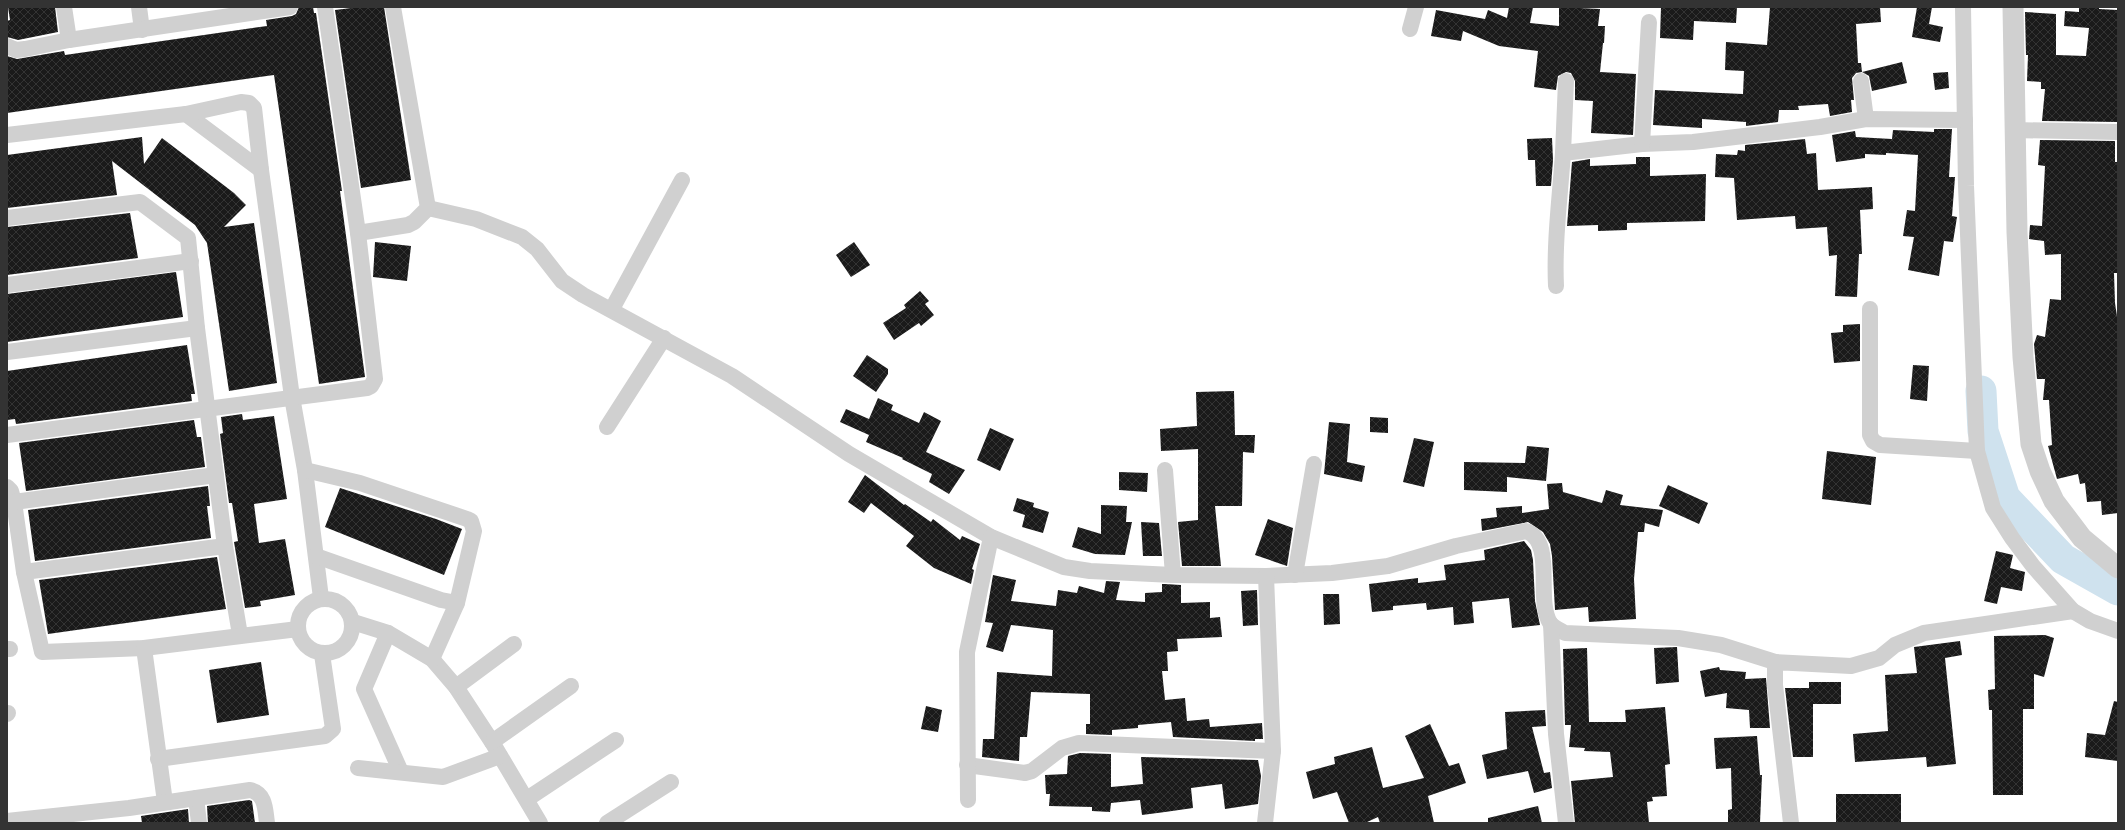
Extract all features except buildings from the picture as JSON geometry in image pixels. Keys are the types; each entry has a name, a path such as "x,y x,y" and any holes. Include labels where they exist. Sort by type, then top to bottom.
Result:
{"street":[{"path":"64,7 69,40"},
{"path":"139,7 142,30"},
{"path":"7,46 25,50 69,40 142,30 204,14 290,7"},
{"path":"7,435 368,388 374,383 375,379 358,233 325,7"},
{"path":"393,7 428,208"},
{"path":"1410,29 1416,7"},
{"path":"1963,7 1966,209 1977,451 1993,508 2012,538 2073,611 2090,621 2118,631"},
{"path":"2013,7 2014,130 2023,356 2031,444 2040,471 2054,501 2082,538 2118,568"},
{"path":"1642,144 1649,22"},
{"path":"1556,286 1555,257 1559,217 1566,81"},
{"path":"1861,81 1866,119"},
{"path":"7,135 186,114 241,102 249,103 254,108 292,397 305,470 321,598"},
{"path":"186,114 261,170"},
{"path":"1563,152 1642,144 1693,142 1820,127 1866,119 1965,120"},
{"path":"2014,130 2118,132"},
{"path":"612,309 682,180"},
{"path":"7,218 140,202 185,234 190,242 197,328 225,546 240,635"},
{"path":"358,233 408,225 414,222 428,208"},
{"path":"428,208 476,219 522,237 537,249 562,281 732,376 849,454 991,537 1064,567 1090,571 1172,575 1295,575 1388,566 1456,546 1526,531 1537,538 1542,547 1544,594 1547,617 1551,624 1556,734 1566,823"},
{"path":"7,285 191,260"},
{"path":"1870,309 1870,435 1873,441 1880,445 1977,451"},
{"path":"7,352 197,328"},
{"path":"607,427 664,338"},
{"path":"1295,575 1314,464"},
{"path":"305,470 360,483 471,521 474,531 457,603 432,659"},
{"path":"1165,470 1172,575"},
{"path":"14,502 216,475"},
{"path":"7,487 11,491 14,502 24,572 42,652 144,648 298,629"},
{"path":"968,800 967,652 991,537"},
{"path":"24,572 225,546"},
{"path":"316,556 457,603"},
{"path":"1266,576 1273,751 1266,823"},
{"path":"321,598 336,600 348,610 354,622 351,636 344,646 334,652 322,654 309,649 300,638 298,629 300,612 309,603 321,598"},
{"path":"1551,624 1565,633 1678,638 1721,645 1775,662 1851,666 1879,658 1895,645 1924,633 2073,611"},
{"path":"354,622 388,633 432,659 456,687 492,742 540,823"},
{"path":"388,633 364,685 364,689 401,772"},
{"path":"456,687 514,644"},
{"path":"144,648 164,802"},
{"path":"158,759 325,736 329,734 333,729 322,654"},
{"path":"1775,662 1775,685 1791,823"},
{"path":"492,742 572,686"},
{"path":"527,799 616,740"},
{"path":"967,765 1025,773 1032,771 1062,748 1079,743 1273,751"},
{"path":"358,768 442,777 500,756"},
{"path":"606,823 671,782"},
{"path":"7,821 130,816 164,802 250,790 261,796 264,803 267,823"},
{"path":"196,798 199,823"}],"waterway":[{"path":"1981,391 1983,431 2005,498 2063,559 2118,590"}]}
